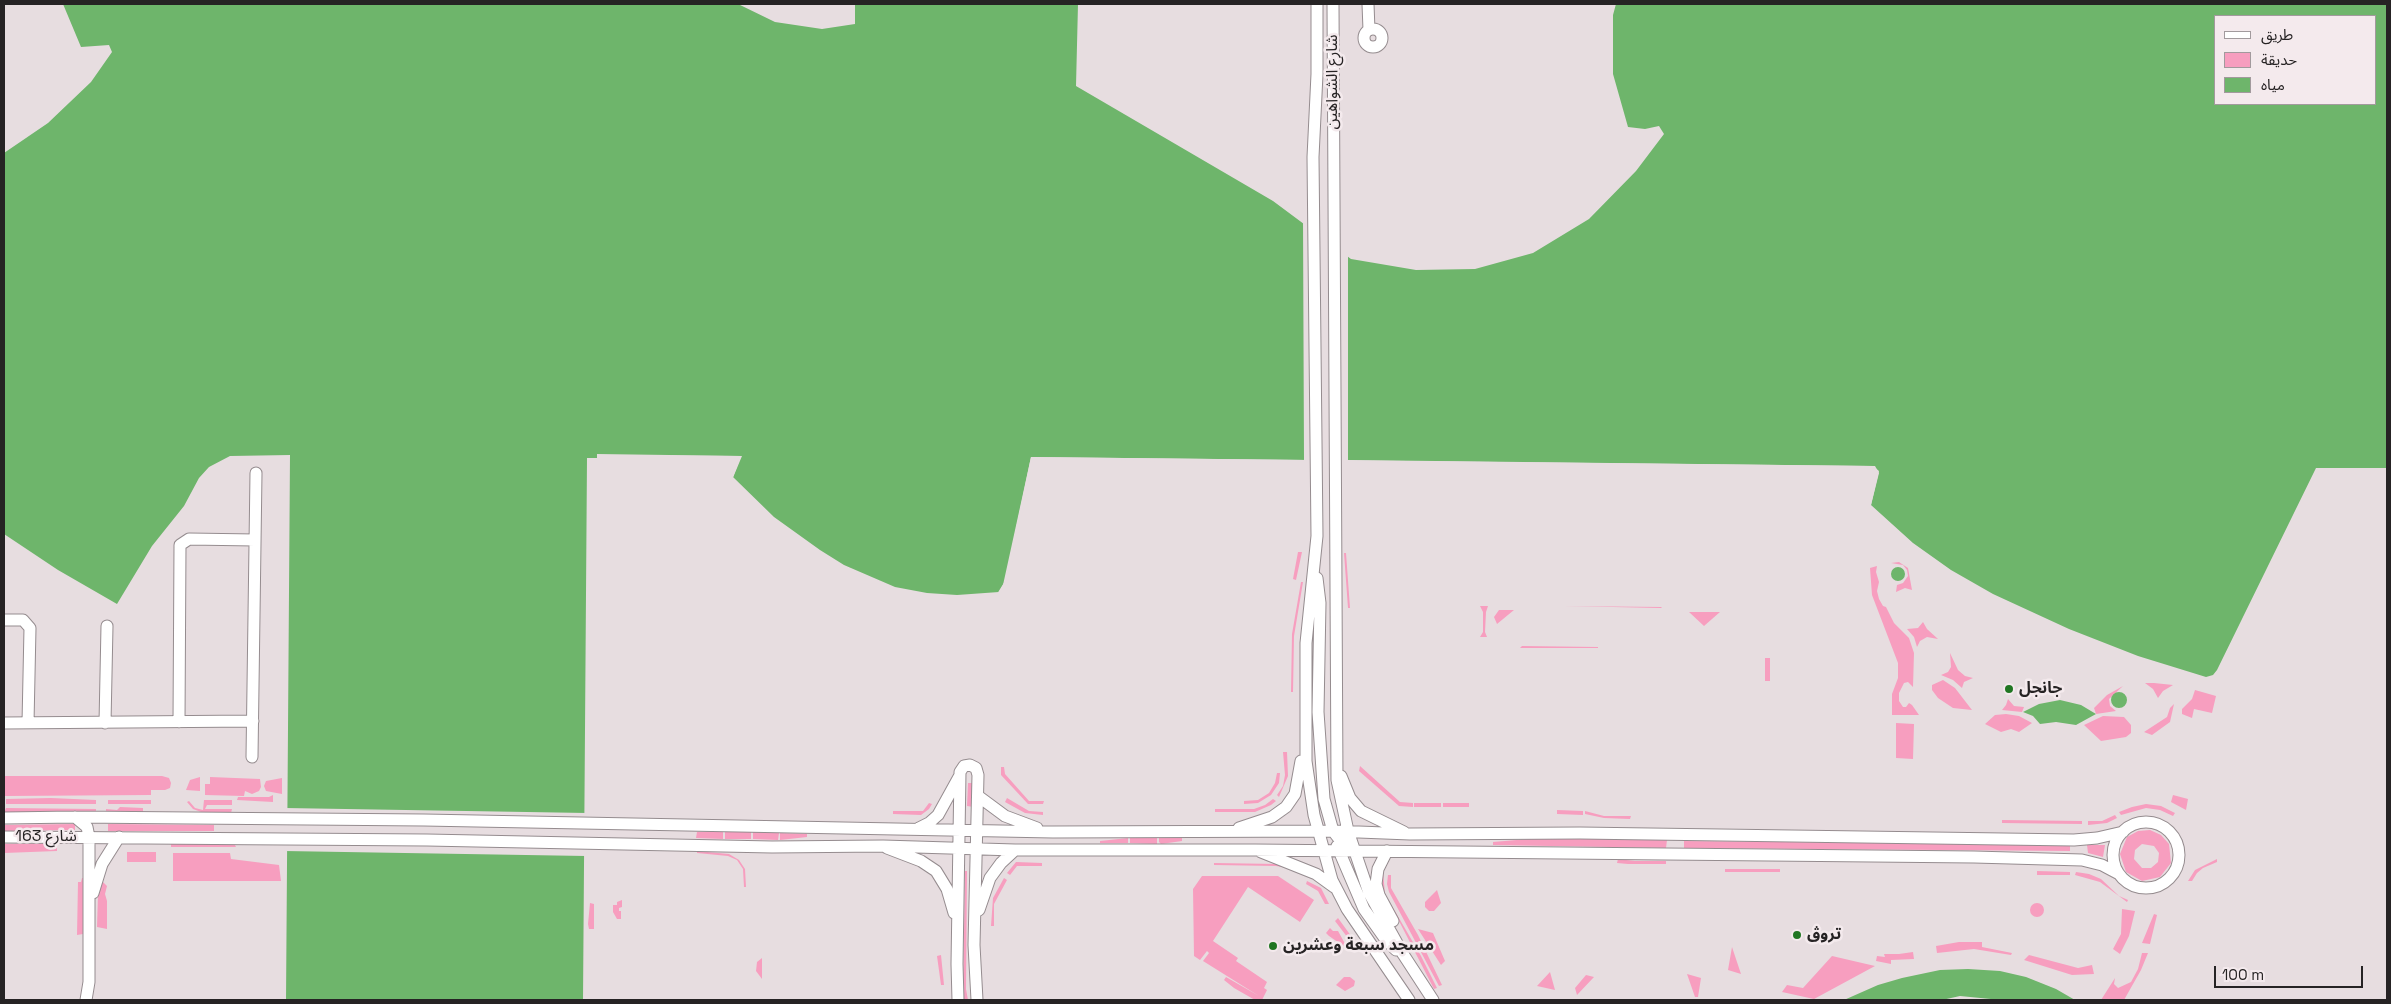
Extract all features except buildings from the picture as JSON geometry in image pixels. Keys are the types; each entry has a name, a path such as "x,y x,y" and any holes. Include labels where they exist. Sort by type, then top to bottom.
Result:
{"street":[{"name":"شارع الشواهين","path":"1314,567 1317,536 1313,157 1317,74 1317,4"},
{"name":"شارع الشواهين","path":"1333,4 1336,763 1340,798 1354,851 1369,893 1403,954"},
{"path":"1368,4 1369,30"},
{"path":"252,758 256,473"},
{"path":"179,722 180,545 189,539 255,540"},
{"path":"1314,567 1306,642 1305,742 1307,779 1318,831 1336,889 1347,909 1409,1000"},
{"path":"1314,567 1320,603 1318,712 1324,799 1333,831 1344,845 1354,851"},
{"path":"4,620 23,620 29,626 28,723"},
{"path":"105,723 107,626"},
{"path":"4,723 253,722"},
{"path":"1229,831 1272,817 1286,807 1297,786 1305,742"},
{"path":"1336,763 1350,798 1361,811 1410,834"},
{"path":"958,1000 960,776 961,769 967,765 976,768 978,796 974,966 977,1000"},
{"path":"918,829 938,815 960,776"},
{"path":"978,796 1014,820 1053,832"},
{"path":"75,817 84,823 89,837 89,982 86,1000"},
{"name":"شارع 163","path":"4,818 273,819 1053,832 1348,831 1410,834 1589,833 2084,840 2123,832"},
{"path":"2148,822 2161,826 2172,834 2178,845 2180,857 2174,874 2166,882 2154,888 2134,886 2119,874 2113,852 2118,838 2123,832 2134,824 2148,822"},
{"path":"1318,831 1328,837 1339,851 1356,892 1371,920 1390,946 1403,954"},
{"name":"شارع 163","path":"4,837 602,843 772,847 883,846 1015,850 1387,851 2073,859 2097,863 2119,874"},
{"path":"90,906 102,864 119,837"},
{"path":"883,846 921,861 936,871 947,888 958,927"},
{"path":"975,924 990,878 1001,863 1015,850"},
{"path":"1255,850 1316,874 1336,889"},
{"path":"1387,851 1378,869 1376,884 1379,895 1400,938 1403,954 1433,1000"},
{"path":"89,982 92,1000"}],"green space":[{"path":"1298,552 1302,552 1296,580 1293,579"},
{"path":"1344,553 1346,553 1350,608 1348,608"},
{"path":"1899,562 1908,568 1912,590 1905,588 1896,592 1897,585 1903,583 1908,576 1907,570 1903,565 1891,563"},
{"path":"1877,566 1876,572 1879,582 1877,591 1879,599 1883,606 1886,607 1894,623 1909,638 1914,653 1913,687 1908,682 1904,683 1899,693 1899,701 1903,707 1906,707 1909,703 1912,705 1919,715 1892,715 1892,694 1898,678 1898,663 1872,595 1870,568"},
{"path":"1301,582 1303,582 1294,636 1293,692 1291,692 1292,634"},
{"path":"1480,606 1488,606 1485,632 1487,637 1480,637 1483,632 1483,612"},
{"path":"1564,606 1662,607 1661,608"},
{"path":"1499,610 1514,610 1497,624 1494,617"},
{"path":"1689,612 1720,612 1704,626"},
{"path":"1923,622 1927,629 1938,639 1927,637 1920,641 1917,647 1914,637 1907,629 1918,628"},
{"path":"1522,646 1598,647 1598,648 1520,648"},
{"path":"1950,653 1958,670 1965,676 1973,678 1964,682 1962,688 1953,680 1941,675 1948,672 1951,667"},
{"path":"1765,658 1770,658 1770,681 1765,681"},
{"path":"1943,680 1955,688 1972,710 1953,708 1938,698 1932,690 1932,685"},
{"path":"2145,683 2173,685 2163,691 2158,698 2153,689"},
{"path":"2123,686 2109,699 2110,706 2116,711 2096,714 2094,708 2107,695"},
{"path":"2195,690 2216,696 2212,713 2194,709 2192,718 2182,714 2182,709 2192,699"},
{"path":"2008,699 2014,706 2024,707 2022,712 2002,710"},
{"path":"2174,704 2170,722 2152,735 2144,732 2167,717 2170,708"},
{"path":"1995,715 2019,716 2032,723 2019,732 2011,729 2001,732 1985,724"},
{"path":"2103,716 2124,717 2131,725 2131,733 2126,737 2101,741 2084,725"},
{"path":"1896,723 1914,724 1913,759 1896,758"},
{"path":"1283,752 1287,752 1288,776 1279,797 1277,795 1283,786 1285,775"},
{"path":"1360,766 1400,802 1413,803 1413,807 1399,806 1359,771"},
{"path":"1001,767 1004,767 1005,774 1029,801 1044,801 1043,804 1028,804 1001,775"},
{"path":"1277,773 1280,773 1279,783 1271,795 1258,803 1244,804 1244,801 1258,800 1269,793 1275,783"},
{"path":"4,776 162,776 169,778 171,783 170,788 165,790 151,790 151,795 5,796"},
{"path":"200,777 200,791 186,790 190,780"},
{"path":"210,777 260,779 261,787 259,791 252,794 245,791 244,796 205,795 205,784 210,784"},
{"path":"282,778 282,794 266,791 264,786 266,781"},
{"path":"968,783 974,783 974,807 967,806"},
{"path":"273,795 273,802 237,800 238,797 269,797"},
{"path":"2173,795 2188,799 2186,810 2171,802"},
{"path":"1007,798 1029,811 1043,812 1043,815 1025,813 1005,802"},
{"path":"6,799 96,800 96,804 6,804"},
{"path":"1273,799 1276,801 1271,805 1255,812 1215,812 1215,809 1254,809 1265,805"},
{"path":"108,800 151,800 151,804 108,804"},
{"path":"204,800 232,800 232,805 207,805 205,809 232,809 231,813 201,812 193,809 187,802 189,801 195,808 203,810"},
{"path":"929,803 932,804 929,809 921,815 893,814 893,811 923,811"},
{"path":"1414,803 1441,803 1441,807 1414,807"},
{"path":"1443,803 1469,803 1469,807 1443,807"},
{"path":"2146,804 2161,806 2175,813 2173,816 2160,810 2146,808 2121,815 2119,812"},
{"path":"120,807 143,808 143,812 106,812 106,809 117,810"},
{"path":"6,808 96,809 96,812 4,813"},
{"path":"1557,810 1583,811 1583,815 1557,814"},
{"path":"1585,811 1604,816 1631,816 1630,819 1604,818 1585,814"},
{"path":"2115,815 2117,818 2107,823 2088,825 2088,821 2102,821"},
{"path":"2002,820 2082,821 2082,824 2002,823"},
{"path":"75,824 75,830 4,831 4,825"},
{"path":"108,824 214,825 214,831 108,831"},
{"path":"2150,830 2161,835 2169,844 2171,863 2160,877 2142,881 2126,872 2120,854 2127,837 2138,831","holes":["2142,844 2154,846 2159,853 2158,862 2151,868 2142,868 2134,859 2135,850"]},
{"path":"697,832 723,832 723,839 696,838"},
{"path":"725,832 751,832 751,839 725,839"},
{"path":"753,832 779,833 778,840 753,839"},
{"path":"780,833 807,834 807,837 780,840"},
{"path":"1182,836 1182,841 1161,844 1159,842 1159,837"},
{"path":"1130,837 1157,837 1157,844 1130,843"},
{"path":"1128,838 1128,843 1100,843 1100,841"},
{"path":"1540,838 1667,840 1666,848 1493,845 1493,842"},
{"path":"1684,841 2070,845 2070,851 1684,848"},
{"path":"57,843 57,851 4,853 4,844"},
{"path":"171,843 235,845 236,847 171,847"},
{"path":"2087,845 2105,845 2103,857 2088,853"},
{"path":"697,851 729,854 739,860 745,869 746,887 744,887 743,869 737,860 728,856 697,853"},
{"path":"127,852 156,852 156,862 127,862"},
{"path":"173,853 230,853 231,859 279,865 281,881 173,881"},
{"path":"1618,859 1666,861 1666,864 1617,863"},
{"path":"2217,859 2217,862 2197,873 2192,881 2188,881 2195,870"},
{"path":"1016,862 1042,863 1042,866 1017,866 1010,875 1007,873"},
{"path":"1214,863 1278,864 1288,868 1276,866 1214,865"},
{"path":"1725,869 1780,869 1780,872 1725,872"},
{"path":"965,871 967,871 966,989 968,1000 963,1000"},
{"path":"1383,871 1385,894 1381,886"},
{"path":"2037,871 2070,872 2070,875 2037,875"},
{"path":"2076,872 2089,874 2101,879 2119,896 2128,900 2127,902 2100,882 2075,875"},
{"path":"1388,875 1391,875 1391,888 1418,935 1442,985 1439,986 1389,892 1387,884"},
{"path":"1202,876 1278,876 1314,900 1300,922 1248,887 1213,941 1238,958 1236,961 1267,982 1264,988 1267,990 1262,1000 1255,1000 1224,980 1226,977 1259,996 1203,961 1209,953 1207,951 1200,960 1194,956 1193,889"},
{"path":"82,878 85,878 83,934 77,935 78,882 81,882"},
{"path":"1004,878 1007,880 994,904 994,926 991,926 993,898"},
{"path":"102,881 107,886 105,894 107,901 107,929 97,927 98,894"},
{"path":"1307,881 1321,888 1329,904 1325,904 1318,891 1306,884"},
{"path":"1437,890 1441,903 1434,911 1429,911 1425,907 1425,902"},
{"path":"1386,896 1421,956 1437,988 1434,989"},
{"path":"622,900 622,907 619,908 621,919 617,919 613,912 613,905 617,905 617,902"},
{"path":"590,903 594,904 594,929 589,929 588,924"},
{"path":"2037,903 2042,905 2044,910 2042,915 2037,917 2032,915 2030,910 2032,905"},
{"path":"2122,909 2135,911 2129,936 2120,954 2113,949 2121,934"},
{"path":"2154,914 2157,915 2150,944 2142,943"},
{"path":"1338,918 1354,940 1351,942 1335,921"},
{"path":"1330,928 1333,931 1338,931 1348,949 1326,933"},
{"path":"1418,929 1433,933 1445,961 1441,965"},
{"path":"1959,942 1982,942 1982,947 2012,953 2011,955 1974,949 1937,953 1936,946"},
{"path":"1732,947 1741,974 1728,970"},
{"path":"1913,952 1914,959 1891,960 1891,964 1876,961 1877,956 1885,957 1884,954"},
{"path":"2142,953 2148,953 2124,1000 2101,1000 2115,978 2114,984 2118,988 2131,982 2138,969"},
{"path":"941,955 944,985 941,985 937,956"},
{"path":"2029,955 2078,968 2092,965 2094,974 2072,975 2024,960"},
{"path":"1832,956 1875,966 1814,999 1782,992 1787,985 1803,988"},
{"path":"762,958 762,979 756,971 757,962"},
{"path":"1550,972 1555,990 1537,986"},
{"path":"1687,974 1701,978 1698,997 1695,997"},
{"path":"1586,975 1594,977 1577,995 1575,988"},
{"path":"1344,977 1350,977 1355,981 1354,986 1345,991 1336,985"}],"water":[{"path":"63,4 738,4 775,22 822,29 855,24 855,4 1078,4 1076,86 1273,201 1351,259 1416,270 1475,269 1533,253 1589,219 1636,171 1664,134 1659,126 1645,129 1628,127 1613,74 1613,15 1616,4 2387,4 2387,468 2316,468 2217,670 2213,675 2206,677 2138,656 2069,629 1993,594 1951,570 1913,543 1871,505 1879,473 1875,466 1031,457 1003,585 999,592 957,595 927,593 895,587 844,565 820,550 774,517 733,477 741,456 597,455 597,458 587,458 583,1000 286,1000 290,455 230,456 209,467 199,478 184,506 152,546 117,604 58,570 4,534 4,153 48,123 91,82 112,52 109,45 81,47"},
{"path":"1895,567 1901,567 1905,574 1901,581 1895,581 1891,577 1891,571"},
{"path":"2119,692 2127,700 2119,708 2111,700"},
{"path":"2060,700 2081,705 2096,714 2076,725 2056,722 2040,724 2033,716 2023,712 2039,704"},
{"path":"1940,970 2000,971 2026,977 2056,989 2075,1000 2001,1000 1960,996 1942,1000 1844,1000 1878,985 1902,978"}],"pier":[{"path":"1303,220 1348,253 1348,460 1873,466 1879,471 1870,507 1877,471 1873,468 1033,460 1008,582 1001,593 997,594 1005,581 1031,457 1304,460"},
{"path":"597,454 742,456 732,480 731,477 738,458 597,458"},
{"path":"285,808 587,813 586,856 284,851"}],"place":[{"name":"جانجل","path":"2009,689"},
{"name":"تروڨ","path":"1797,935"},
{"name":"مسجد سبعة وعشرين","path":"1273,946"}]}
